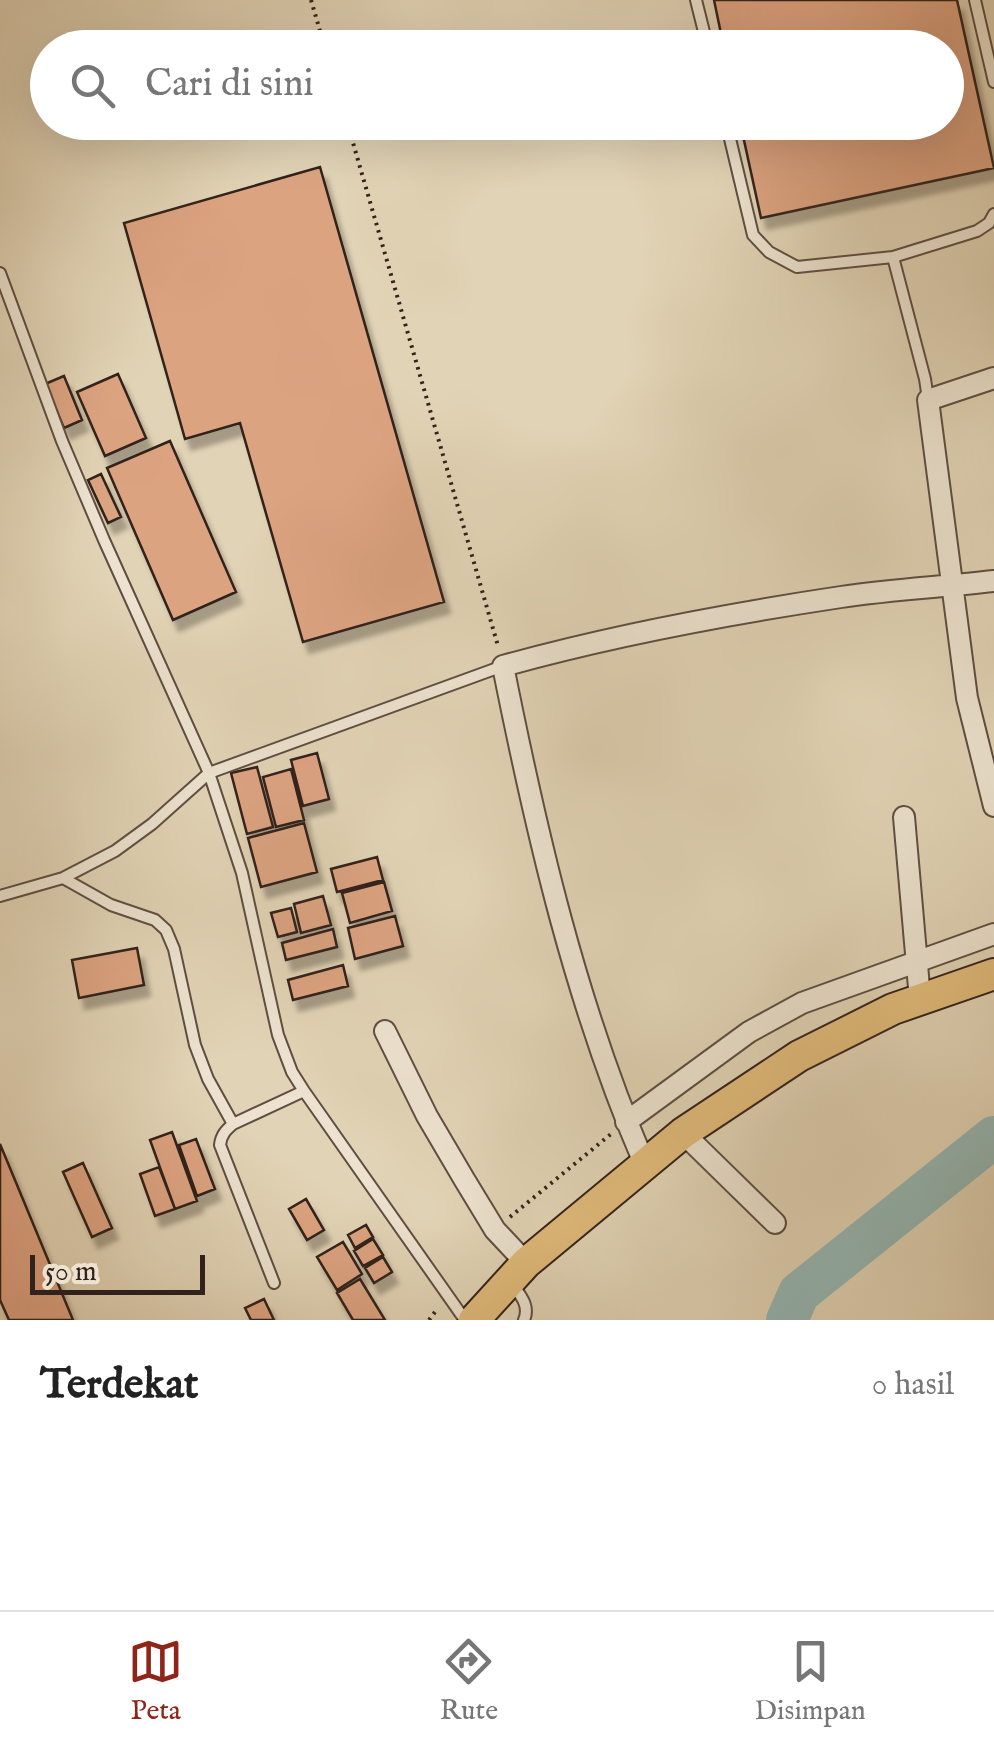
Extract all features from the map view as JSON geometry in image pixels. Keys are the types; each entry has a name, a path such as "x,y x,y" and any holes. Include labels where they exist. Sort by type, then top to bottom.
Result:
{"main road":[{"path":"474,1320 518,1272 683,1133 799,1056 893,1009 994,974"}],"street":[{"path":"994,378 928,400 967,698 994,806"},
{"path":"644,1165 597,1046 573,969 503,666 671,626 845,596 994,581"},
{"path":"904,816 920,999"},
{"path":"626,1122 748,1032 802,1003 994,934"},
{"path":"385,1031 427,1116 518,1272"},
{"path":"683,1133 774,1224"}],"lane":[{"path":"696,0 704,30"},
{"path":"975,0 994,82"},
{"path":"730,140 754,234 768,252 797,267 893,257 977,231 994,214"},
{"path":"893,257 928,400"},
{"path":"0,273 62,441 210,773 242,873 278,1035 288,1063 464,1320"},
{"path":"0,896 62,878 115,851 210,773 503,666"},
{"path":"62,878 111,906 144,914 166,930 174,949 195,1044 208,1079 233,1124"},
{"path":"274,1282 220,1145 225,1131 233,1124 304,1091"},
{"path":"518,1272 525,1303 524,1320"}],"path":[{"path":"311,0 320,30"},
{"path":"352,140 503,666"},
{"path":"495,1230 626,1122"}],"building":[{"path":"714,0 957,0 964,30 720,30"},
{"path":"964,32 994,168 761,218 744,140 964,140"},
{"path":"320,167 444,602 303,642 240,423 185,439 124,223"},
{"path":"118,374 146,438 105,456 77,392"},
{"path":"64,376 82,420 64,428 45,384"},
{"path":"170,441 236,592 173,620 107,468"},
{"path":"101,474 121,517 108,523 88,480"},
{"path":"317,753 329,799 303,806 291,760"},
{"path":"257,767 273,827 247,834 231,773"},
{"path":"291,769 304,820 276,827 263,777"},
{"path":"304,823 317,872 261,887 248,838"},
{"path":"377,857 383,880 337,892 331,869"},
{"path":"384,882 392,911 350,923 342,893"},
{"path":"323,896 331,925 301,933 294,904"},
{"path":"291,908 297,932 278,937 271,913"},
{"path":"395,916 403,946 355,959 348,928"},
{"path":"333,929 337,947 286,960 282,943"},
{"path":"137,948 144,985 79,998 72,960"},
{"path":"343,965 348,986 293,1000 288,980"},
{"path":"172,1132 197,1201 175,1209 150,1140"},
{"path":"196,1139 215,1189 197,1196 179,1145"},
{"path":"0,1144 73,1320 9,1320 0,1300"},
{"path":"83,1163 112,1228 92,1237 63,1172"},
{"path":"159,1167 175,1209 155,1216 140,1174"},
{"path":"306,1199 324,1230 307,1240 289,1209"},
{"path":"366,1225 373,1237 355,1248 348,1235"},
{"path":"373,1239 383,1255 363,1266 354,1251"},
{"path":"343,1242 362,1274 337,1290 317,1257"},
{"path":"383,1257 392,1272 374,1283 365,1268"},
{"path":"360,1279 385,1320 353,1320 337,1293"},
{"path":"264,1299 274,1320 251,1320 245,1308"}],"waterway":[{"path":"787,1320 799,1293 994,1137"}]}
